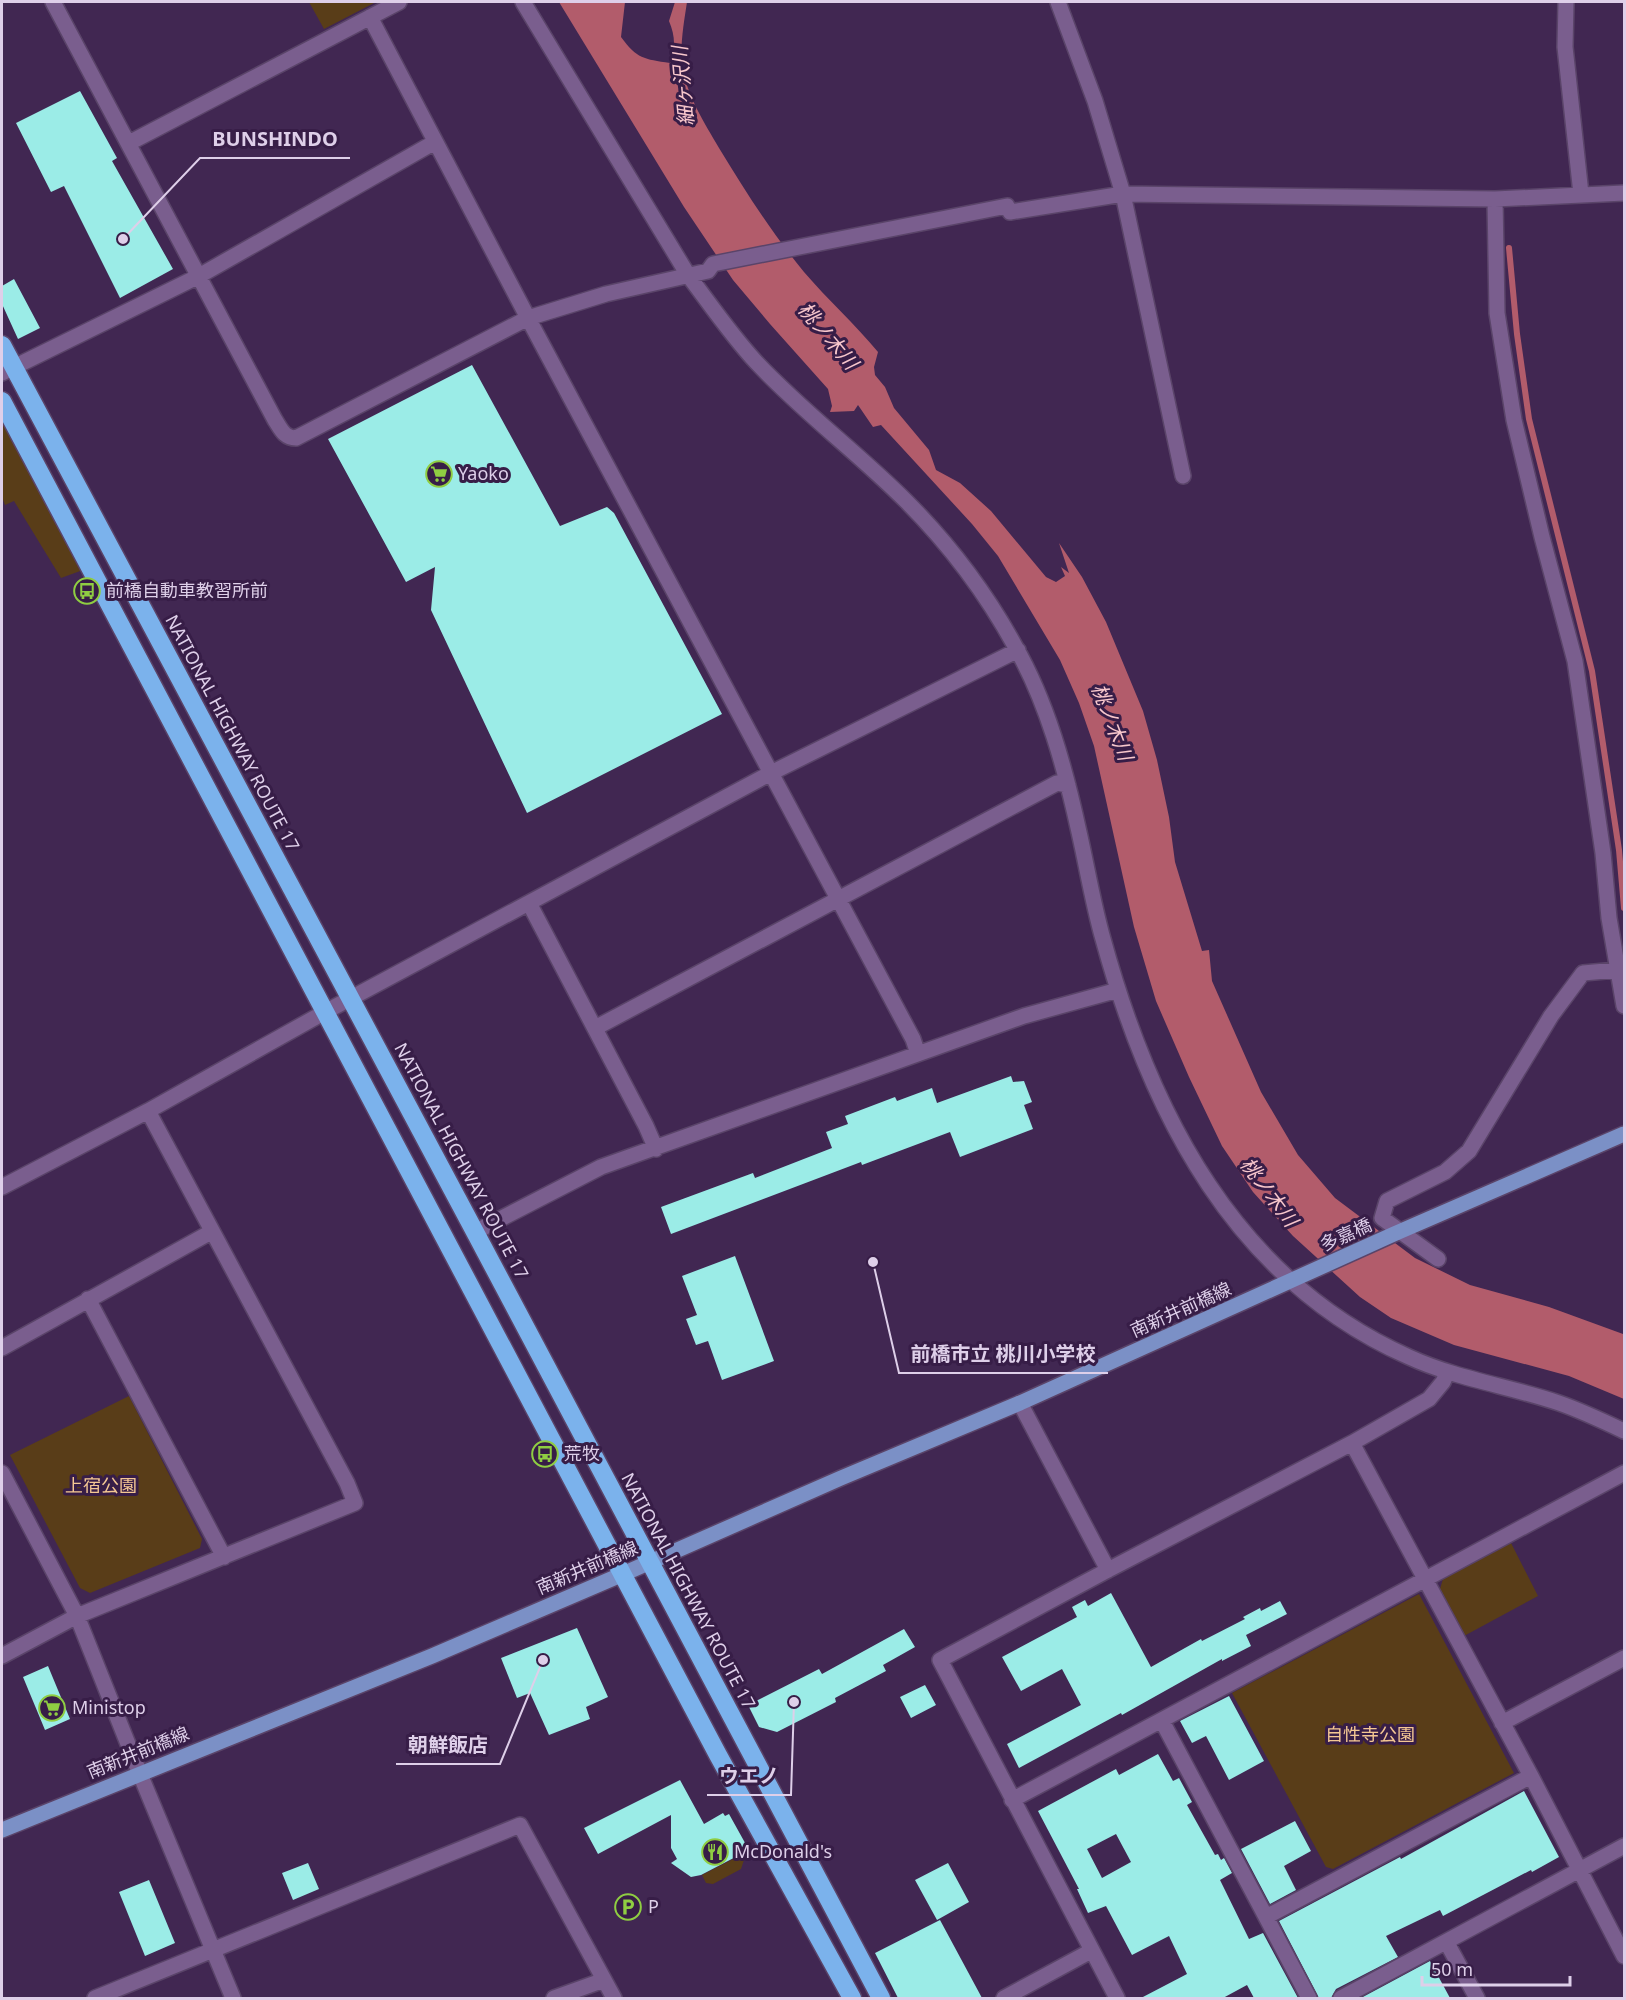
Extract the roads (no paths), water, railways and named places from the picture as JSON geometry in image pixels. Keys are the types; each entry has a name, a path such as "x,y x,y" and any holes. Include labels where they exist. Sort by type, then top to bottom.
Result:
{"highway":[{"name":"NATIONAL HIGHWAY ROUTE 17","path":"2,345 7,370 475,1232 881,1998"},
{"path":"2,401 718,1755 852,1998"}],"main road":[{"path":"1397,1233 1624,1134"},
{"name":"多嘉橋","path":"1314,1270 1397,1233"},
{"name":"南新井前橋線","path":"2,1830 432,1656 1020,1403 1314,1270"}],"street":[{"path":"53,2 275,420 284,435 289,438 296,438 528,318 606,294 708,271 713,264 1007,206 1010,212 1123,194 1495,199 1624,193"},
{"path":"129,143 399,2"},
{"path":"523,2 688,275 755,361 813,417 905,499 931,528 963,566 1018,650 1053,734 1068,785 1102,936 1118,990 1154,1086 1189,1154 1209,1187 1239,1228 1290,1282 1344,1322 1381,1344 1448,1372 1558,1403 1624,1431"},
{"path":"1058,2 1095,101 1123,194 1183,476"},
{"path":"1566,2 1565,47 1581,194"},
{"path":"370,17 913,1039 918,1054"},
{"path":"7,370 199,276 435,142"},
{"path":"1495,199 1497,313 1514,420 1575,661 1619,952 1617,970 1624,1006"},
{"path":"2,1187 148,1112 325,1012 771,773 1018,650"},
{"path":"595,1028 1057,783 1068,785"},
{"path":"528,903 656,1149"},
{"path":"1438,1259 1397,1233 1382,1218 1387,1201 1445,1172 1469,1151 1551,1016 1583,973 1617,970"},
{"path":"475,1232 586,1174 1024,1016 1118,990"},
{"path":"2,1656 77,1616 355,1503 347,1483 148,1112"},
{"path":"2,1348 211,1232"},
{"path":"87,1299 224,1557"},
{"path":"1117,1998 940,1660 1352,1443 1429,1400 1448,1372"},
{"path":"1020,1403 1108,1570"},
{"path":"1352,1443 1531,1776 1624,1956"},
{"path":"2,1473 6,1493 77,1616 233,1998"},
{"path":"1012,1800 1624,1473"},
{"path":"1502,1723 1624,1659"},
{"path":"1162,1721 1309,1998"},
{"path":"1266,1917 1531,1776"},
{"path":"95,1998 520,1825 614,1998"},
{"path":"1341,1998 1624,1846"},
{"path":"1447,1943 1476,1998"},
{"path":"1004,1998 1091,1952"},
{"path":"554,1998 604,1980"}],"water":[{"path":"559,2 625,2 621,37 632,50 642,57 670,63 674,42 669,21 675,2 687,2 682,41 682,65 692,98 702,118 759,212 781,242 804,272 878,352 874,367 875,375 885,387 894,408 929,450 936,470 960,483 991,511 1046,577 1056,582 1065,576 1061,567 1069,573 1059,543 1082,577 1106,622 1143,711 1157,760 1169,817 1175,862 1202,951 1209,950 1212,981 1261,1092 1298,1155 1335,1198 1415,1258 1470,1285 1549,1307 1623,1334 1624,1332 1624,1399 1569,1376 1454,1345 1391,1318 1360,1297 1293,1236 1253,1192 1222,1146 1156,1001 1134,927 1094,746 1079,703 1060,660 998,556 972,524 881,425 873,427 858,405 854,411 830,412 832,406 828,389 733,280 684,207"}],"waterway":[{"path":"1509,248 1517,334 1529,419 1592,671 1619,850 1624,908"}],"place":[{"name":"BUNSHINDO","path":"123,239"},
{"name":"Yaoko","path":"439,474"},
{"name":"前橋自動車教習所前","path":"87,591"},
{"name":"前橋市立 桃川小学校","path":"873,1262"},
{"name":"荒牧","path":"545,1454"},
{"name":"朝鮮飯店","path":"543,1660"},
{"name":"ウエノ","path":"794,1702"},
{"name":"Ministop","path":"52,1708"},
{"name":"McDonald's","path":"715,1852"},
{"name":"P","path":"628,1907"}],"water label":[{"name":"細ヶ沢川","path":"683,86"},
{"name":"桃ノ木川","path":"828,336"},
{"name":"桃ノ木川","path":"1112,722"},
{"name":"桃ノ木川","path":"1269,1192"}],"park label":[{"name":"上宿公園","path":"101,1486"},
{"name":"自性寺公園","path":"1370,1735"}]}
